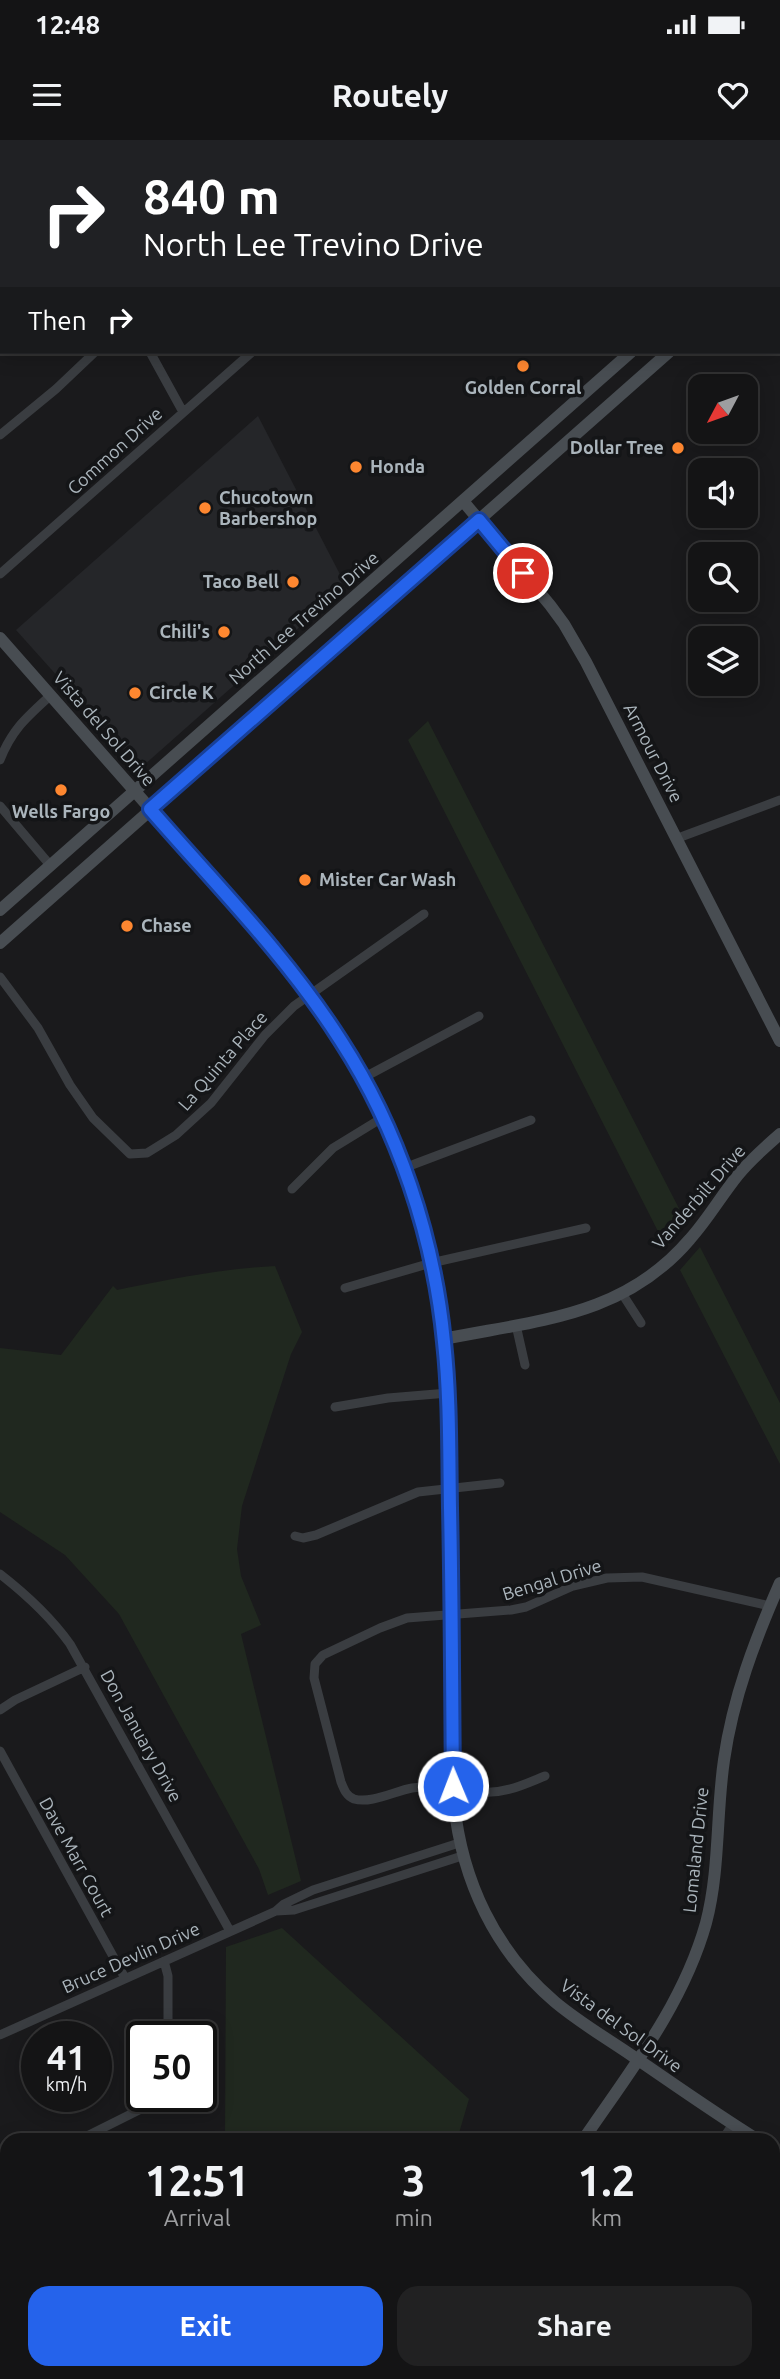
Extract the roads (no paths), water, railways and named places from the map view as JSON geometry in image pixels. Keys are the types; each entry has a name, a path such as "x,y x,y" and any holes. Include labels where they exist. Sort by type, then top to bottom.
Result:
{"main road":[{"name":"North Lee Trevino Drive","path":"0,910 629,354"},
{"path":"0,943 667,354"},
{"path":"595,383 611,403"},
{"name":"Armour Drive","path":"463,501 564,624 590,668 780,1041"},
{"path":"314,632 331,650"},
{"name":"Vista del Sol Drive","path":"0,638 286,963 363,1078 404,1168 431,1263 444,1339 450,1490 453,1786 461,1849 485,1914 504,1947 543,1991 572,2015 747,2133"},
{"name":"Vanderbilt Drive","path":"444,1339 574,1313 623,1295 654,1273 690,1240 738,1175 780,1134"},
{"name":"Lomaland Drive","path":"588,2133 670,2010 682,1988 706,1921 715,1875 721,1786 728,1735 746,1667 780,1583"}],"street":[{"path":"0,435 56,389 93,354"},
{"path":"151,354 183,412"},
{"name":"Common Drive","path":"0,575 250,354"},
{"path":"0,760 11,735 20,723 51,695"},
{"path":"678,838 780,800"},
{"path":"0,806 50,865"},
{"path":"310,996 424,914"},
{"name":"La Quinta Place","path":"0,977 38,1028 69,1085 93,1118 130,1154 155,1149 185,1128 211,1103 279,1019 310,996"},
{"path":"363,1078 479,1016"},
{"path":"292,1189 333,1148 382,1118"},
{"path":"404,1168 531,1120"},
{"path":"345,1288 431,1263 586,1228"},
{"path":"623,1295 640,1322"},
{"path":"516,1325 525,1365"},
{"path":"335,1408 388,1398 448,1393"},
{"path":"295,1536 303,1538 316,1535 418,1492 500,1483"},
{"name":"Don January Drive","path":"0,1574 54,1622 85,1667 230,1931"},
{"name":"Bengal Drive","path":"545,1776 499,1791 481,1792 453,1786 420,1787 368,1799 356,1800 349,1797 341,1782 314,1671 315,1664 323,1655 407,1618 474,1615 526,1607 589,1581 642,1577 770,1606"},
{"path":"0,1710 15,1700 85,1667"},
{"name":"Dave Marr Court","path":"0,1751 125,1978"},
{"name":"Bruce Devlin Drive","path":"276,1911 284,1903 313,1890 461,1849"},
{"name":"Bruce Devlin Drive","path":"0,2035 276,1911 294,1910 461,1849"},
{"path":"164,1961 168,1976 168,2021"},
{"path":"93,2133 135,2112"},
{"path":"727,2133 733,2124"}],"place":[{"name":"Golden Corral","path":"523,366"},
{"name":"Dollar Tree","path":"678,448"},
{"name":"Honda","path":"356,467"},
{"name":"Chucotown Barbershop","path":"205,508"},
{"name":"Taco Bell","path":"293,582"},
{"name":"Chili's","path":"224,632"},
{"name":"Circle K","path":"135,693"},
{"name":"Wells Fargo","path":"61,790"},
{"name":"Mister Car Wash","path":"305,880"},
{"name":"Chase","path":"127,926"}]}
